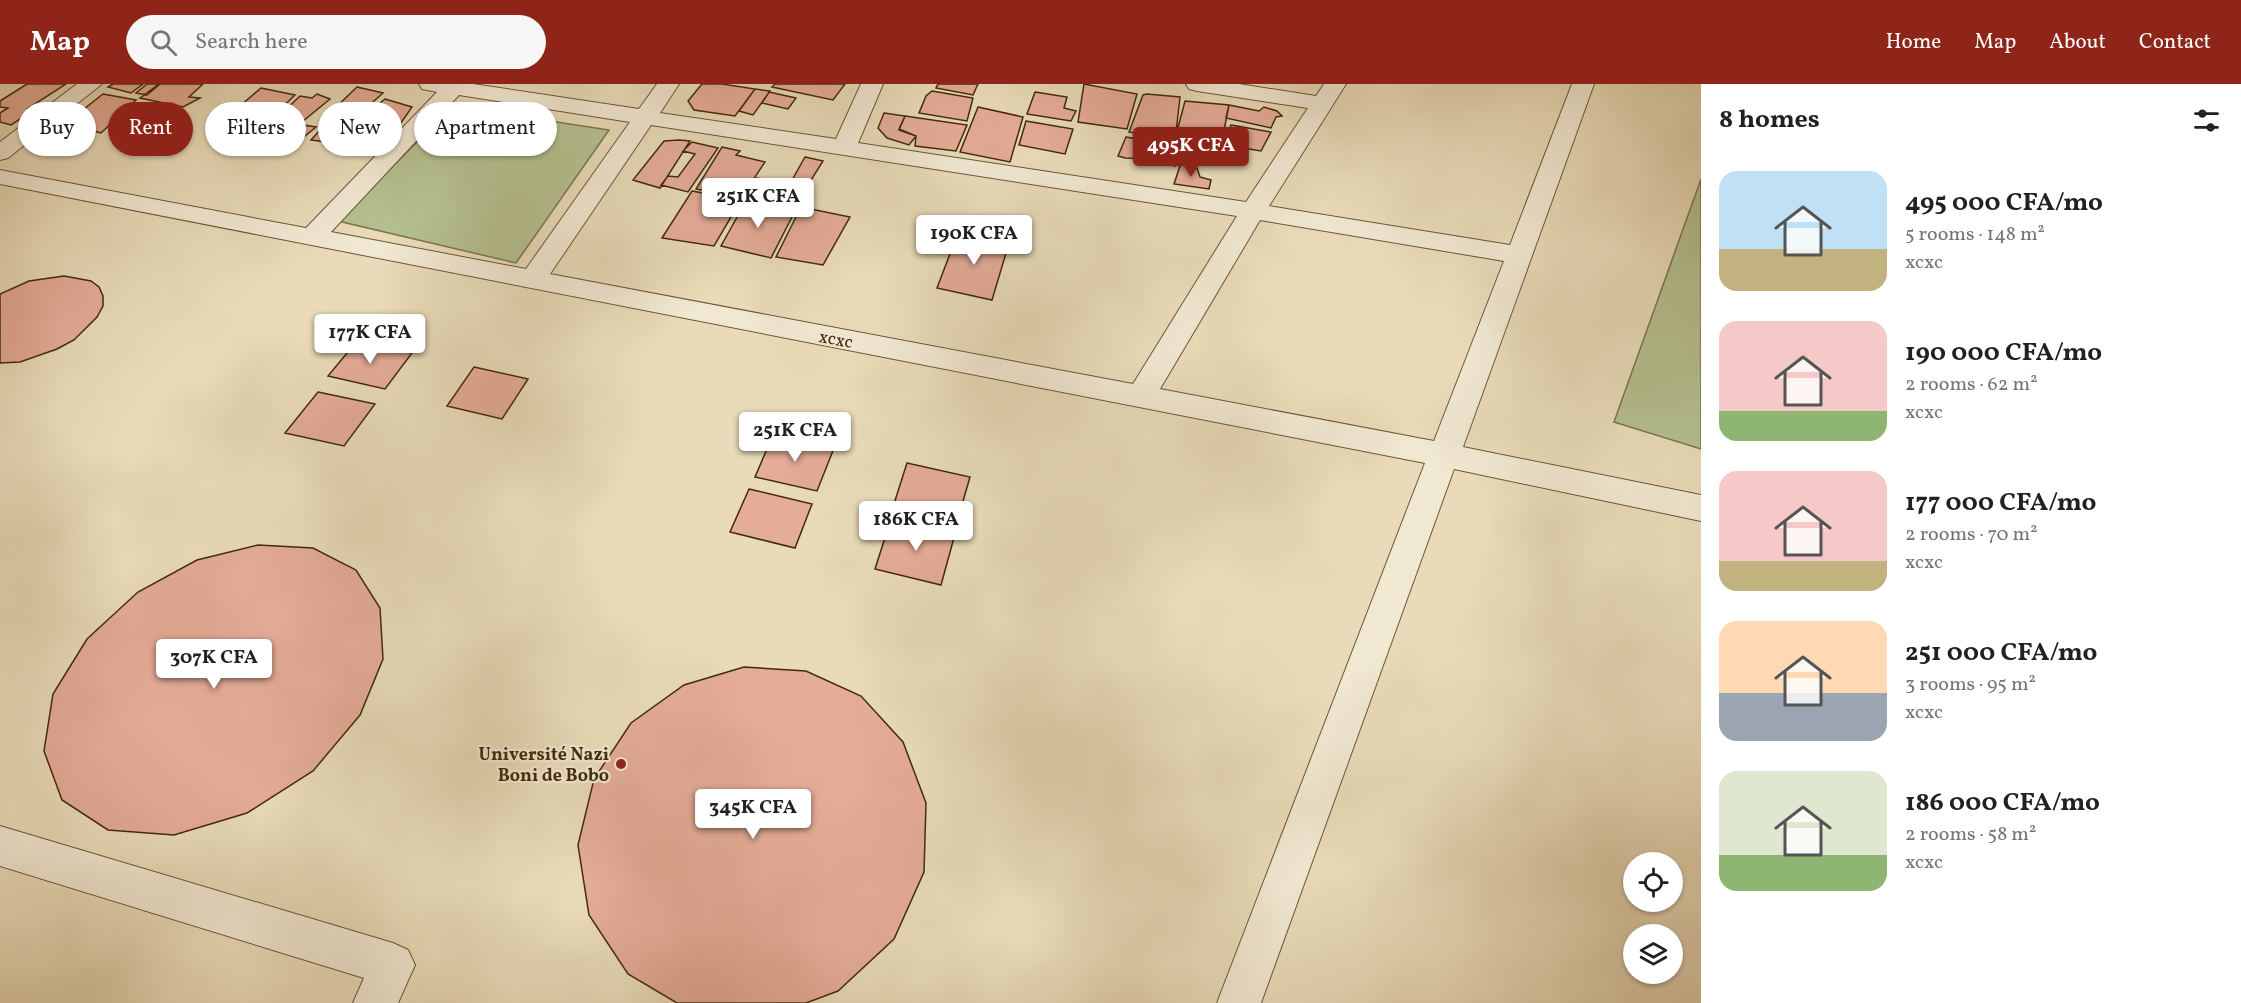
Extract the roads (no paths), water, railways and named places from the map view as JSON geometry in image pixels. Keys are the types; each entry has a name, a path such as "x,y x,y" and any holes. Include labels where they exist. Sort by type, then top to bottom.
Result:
{"street":[{"path":"0,153 91,84"},
{"path":"531,281 668,84"},
{"path":"844,148 872,84"},
{"path":"1140,398 1253,211 1329,94 1197,84"},
{"path":"1239,1003 1583,84"},
{"path":"311,238 441,86 1253,211 1519,255"},
{"name":"xcxc","path":"0,177 1444,455 1701,508"},
{"path":"0,846 393,965 375,1003"}],"place":[{"name":"Université Nazi Boni de Bobo","path":"621,764"}]}
